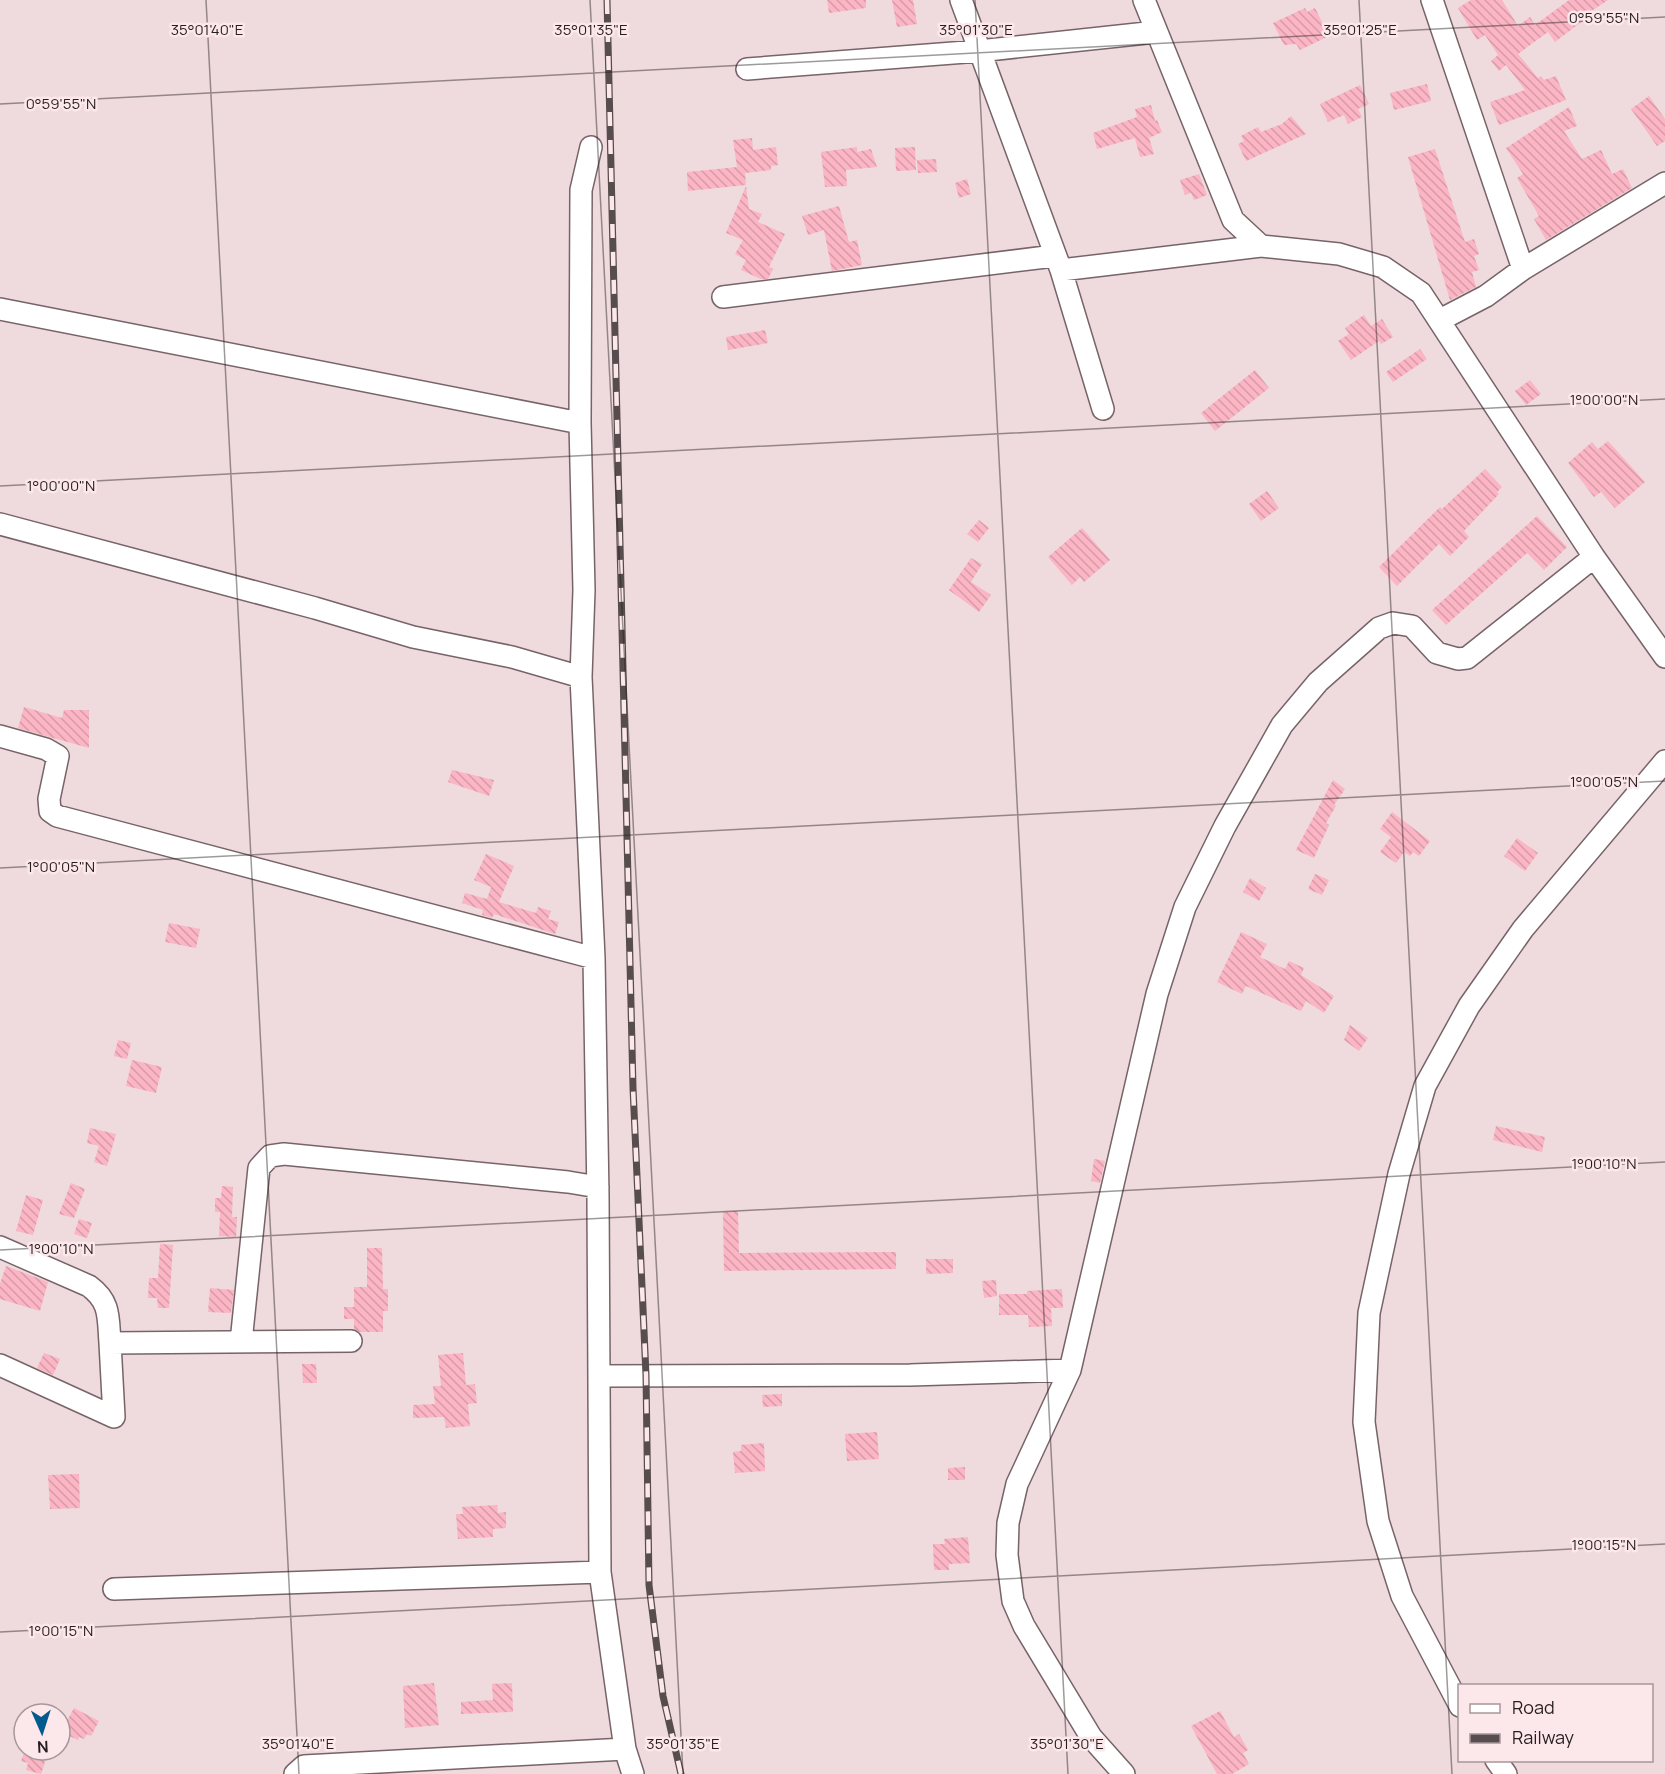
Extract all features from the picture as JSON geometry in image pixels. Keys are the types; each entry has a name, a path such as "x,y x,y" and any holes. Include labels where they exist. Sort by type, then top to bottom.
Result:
{"street":[{"path":"961,0 1057,263 1103,409"},
{"path":"1144,0 1233,220 1261,246"},
{"path":"1432,0 1524,269"},
{"path":"747,69 979,51 1156,32"},
{"path":"591,147 581,190 580,423 584,591 581,677 584,690 594,958 600,1572 625,1749 633,1774"},
{"path":"1440,320 1486,296 1524,269 1665,183"},
{"path":"723,297 1057,263 1261,246 1339,254 1383,267 1421,293 1594,557 1665,657"},
{"path":"0,309 580,423"},
{"path":"0,524 315,608 413,637 512,657 581,677"},
{"path":"1124,1774 1091,1737 1024,1626 1013,1600 1006,1556 1008,1523 1017,1484 1070,1370 1138,1067 1157,994 1185,907 1225,826 1282,725 1318,682 1379,628 1403,623 1412,626 1437,653 1458,659 1467,658 1594,557"},
{"path":"0,736 46,749 58,756 48,799 51,811 57,816 594,958"},
{"path":"1458,1702 1402,1596 1378,1521 1364,1422 1369,1313 1399,1174 1425,1086 1469,1006 1523,929 1665,760"},
{"path":"241,1342 259,1168 270,1156 295,1155 568,1182 598,1187"},
{"path":"0,1247 89,1286 102,1295 107,1307 114,1417 0,1365"},
{"path":"110,1343 351,1341"},
{"path":"599,1376 910,1375 1070,1370"},
{"path":"114,1589 600,1572"},
{"path":"295,1774 304,1766 625,1749"},
{"path":"1497,1762 1506,1774"}],"building":[{"path":"827,0 866,0 866,8 829,13"},
{"path":"892,0 913,0 917,24 897,27"},
{"path":"1471,0 1502,0 1518,26 1530,17 1535,25 1569,0 1608,0 1587,14 1589,16 1555,42 1548,32 1518,54 1538,78 1541,76 1544,80 1556,76 1566,100 1499,125 1490,102 1525,90 1506,65 1499,71 1491,61 1498,55 1485,35 1477,40 1458,8"},
{"path":"1305,8 1307,12 1315,8 1329,36 1300,50 1296,44 1284,45 1273,23"},
{"path":"1427,84 1431,101 1394,110 1390,93"},
{"path":"1360,85 1369,104 1358,109 1362,117 1348,124 1344,115 1328,122 1320,104"},
{"path":"1649,96 1665,119 1665,141 1657,146 1631,109"},
{"path":"1151,105 1155,121 1157,120 1162,132 1149,138 1154,154 1140,157 1135,138 1097,149 1093,133 1137,117 1135,109"},
{"path":"1569,107 1577,126 1564,131 1582,159 1601,150 1612,174 1623,169 1632,188 1546,240 1534,219 1539,216 1517,178 1523,174 1506,148"},
{"path":"1291,116 1306,134 1246,161 1238,144 1244,141 1241,136 1258,127 1261,132 1282,124"},
{"path":"752,138 753,150 776,147 778,165 771,166 771,170 745,173 746,185 688,191 687,172 737,167 733,140"},
{"path":"857,147 857,152 871,149 877,167 846,170 847,186 825,187 821,152"},
{"path":"915,147 916,170 896,171 895,148"},
{"path":"1435,149 1465,242 1474,239 1479,254 1474,256 1479,270 1472,272 1476,287 1450,300 1408,157"},
{"path":"936,159 937,172 918,173 917,160"},
{"path":"1199,174 1207,195 1194,200 1191,193 1185,195 1180,180"},
{"path":"967,179 971,194 959,198 955,183"},
{"path":"746,186 749,209 762,214 758,222 785,234 769,267 773,269 768,279 761,279 741,270 746,260 735,254 743,240 726,233"},
{"path":"839,206 849,242 857,240 862,265 832,271 824,230 808,235 802,216"},
{"path":"1364,315 1371,326 1382,319 1393,337 1381,344 1379,341 1351,360 1338,341 1349,334 1345,328"},
{"path":"765,330 768,343 728,350 726,337"},
{"path":"1420,349 1427,359 1393,382 1386,372"},
{"path":"1255,370 1269,388 1215,431 1201,413"},
{"path":"1530,380 1541,394 1526,405 1515,391"},
{"path":"1608,441 1645,482 1615,508 1601,492 1594,497 1568,463 1592,442 1598,449"},
{"path":"1485,469 1502,487 1497,492 1499,494 1464,531 1469,537 1450,556 1439,544 1397,586 1379,567 1440,507 1442,509"},
{"path":"1267,491 1279,508 1261,521 1249,504"},
{"path":"1537,516 1567,547 1544,570 1527,553 1446,625 1432,610"},
{"path":"979,520 989,528 978,542 967,534"},
{"path":"1082,528 1110,560 1084,582 1080,577 1072,585 1048,557"},
{"path":"971,558 982,564 971,582 991,595 979,612 949,590"},
{"path":"24,707 62,718 64,710 89,710 89,748 18,728"},
{"path":"452,770 494,780 489,796 448,782"},
{"path":"1333,780 1345,789 1334,805 1336,806 1326,823 1329,825 1314,858 1296,850"},
{"path":"1392,812 1430,841 1419,856 1413,852 1410,856 1404,852 1396,863 1380,852 1391,837 1380,829"},
{"path":"1517,838 1538,853 1525,871 1504,856"},
{"path":"486,854 514,866 499,902 536,913 538,907 551,911 548,919 559,922 555,934 494,914 492,918 482,915 483,910 462,903 465,893 487,899 491,887 474,880"},
{"path":"1315,874 1329,880 1322,895 1308,889"},
{"path":"1250,878 1266,888 1259,901 1243,892"},
{"path":"169,923 200,929 196,948 165,942"},
{"path":"1241,932 1267,944 1260,957 1285,969 1289,961 1304,968 1301,975 1334,996 1324,1013 1306,1001 1301,1011 1246,986 1242,994 1217,982"},
{"path":"1350,1025 1368,1038 1359,1051 1344,1040"},
{"path":"118,1040 131,1043 127,1059 114,1056"},
{"path":"132,1060 162,1067 156,1093 126,1086"},
{"path":"1496,1126 1545,1137 1542,1152 1493,1140"},
{"path":"90,1128 116,1134 107,1166 94,1162 99,1146 87,1143"},
{"path":"1094,1159 1105,1161 1100,1183 1091,1181"},
{"path":"71,1183 85,1189 74,1218 59,1214"},
{"path":"222,1186 233,1187 232,1217 237,1217 236,1237 219,1236 220,1212 215,1212 215,1198 221,1198"},
{"path":"26,1195 43,1200 33,1235 16,1231"},
{"path":"738,1211 739,1253 896,1252 896,1269 724,1271 723,1212"},
{"path":"79,1219 92,1223 87,1238 74,1234"},
{"path":"160,1244 173,1245 169,1308 158,1308 157,1298 148,1298 149,1278 158,1278"},
{"path":"367,1248 382,1248 383,1289 388,1289 388,1311 383,1311 383,1332 360,1332 354,1329 354,1319 344,1319 344,1307 354,1307 354,1287 367,1287"},
{"path":"926,1259 953,1259 953,1273 926,1274"},
{"path":"6,1266 48,1282 40,1311 0,1299 0,1284"},
{"path":"996,1280 997,1296 984,1298 982,1281"},
{"path":"210,1288 234,1290 231,1313 208,1312"},
{"path":"1062,1289 1063,1308 1051,1308 1052,1326 1029,1327 1028,1315 999,1315 999,1294 1027,1294 1027,1291"},
{"path":"44,1353 60,1359 53,1375 37,1368"},
{"path":"463,1353 466,1385 475,1384 477,1403 468,1404 470,1426 446,1428 444,1417 413,1418 413,1405 435,1404 433,1386 441,1386 438,1355"},
{"path":"302,1364 316,1364 317,1383 303,1383"},
{"path":"782,1394 782,1406 763,1407 762,1395"},
{"path":"877,1432 879,1459 847,1461 845,1434"},
{"path":"764,1443 765,1471 735,1473 733,1452 741,1451 741,1445"},
{"path":"965,1467 965,1480 948,1480 948,1468"},
{"path":"79,1474 80,1508 50,1509 48,1475"},
{"path":"497,1505 498,1513 506,1512 506,1528 493,1529 493,1537 458,1539 456,1514 463,1514 462,1507"},
{"path":"968,1537 970,1563 949,1564 949,1570 934,1570 933,1544 945,1544 944,1539"},
{"path":"434,1683 439,1725 405,1728 403,1686"},
{"path":"512,1683 513,1712 461,1714 461,1702 493,1700 492,1684"},
{"path":"74,1708 99,1721 91,1736 87,1734 84,1739 79,1737 78,1740 72,1737"},
{"path":"1220,1711 1234,1737 1239,1734 1248,1750 1243,1753 1249,1764 1232,1774 1217,1774 1191,1726"},
{"path":"24,1762 45,1762 41,1774 26,1770 28,1763"}],"railway":[{"path":"607,0 633,1088 646,1375 649,1585 663,1696 681,1774"}]}
